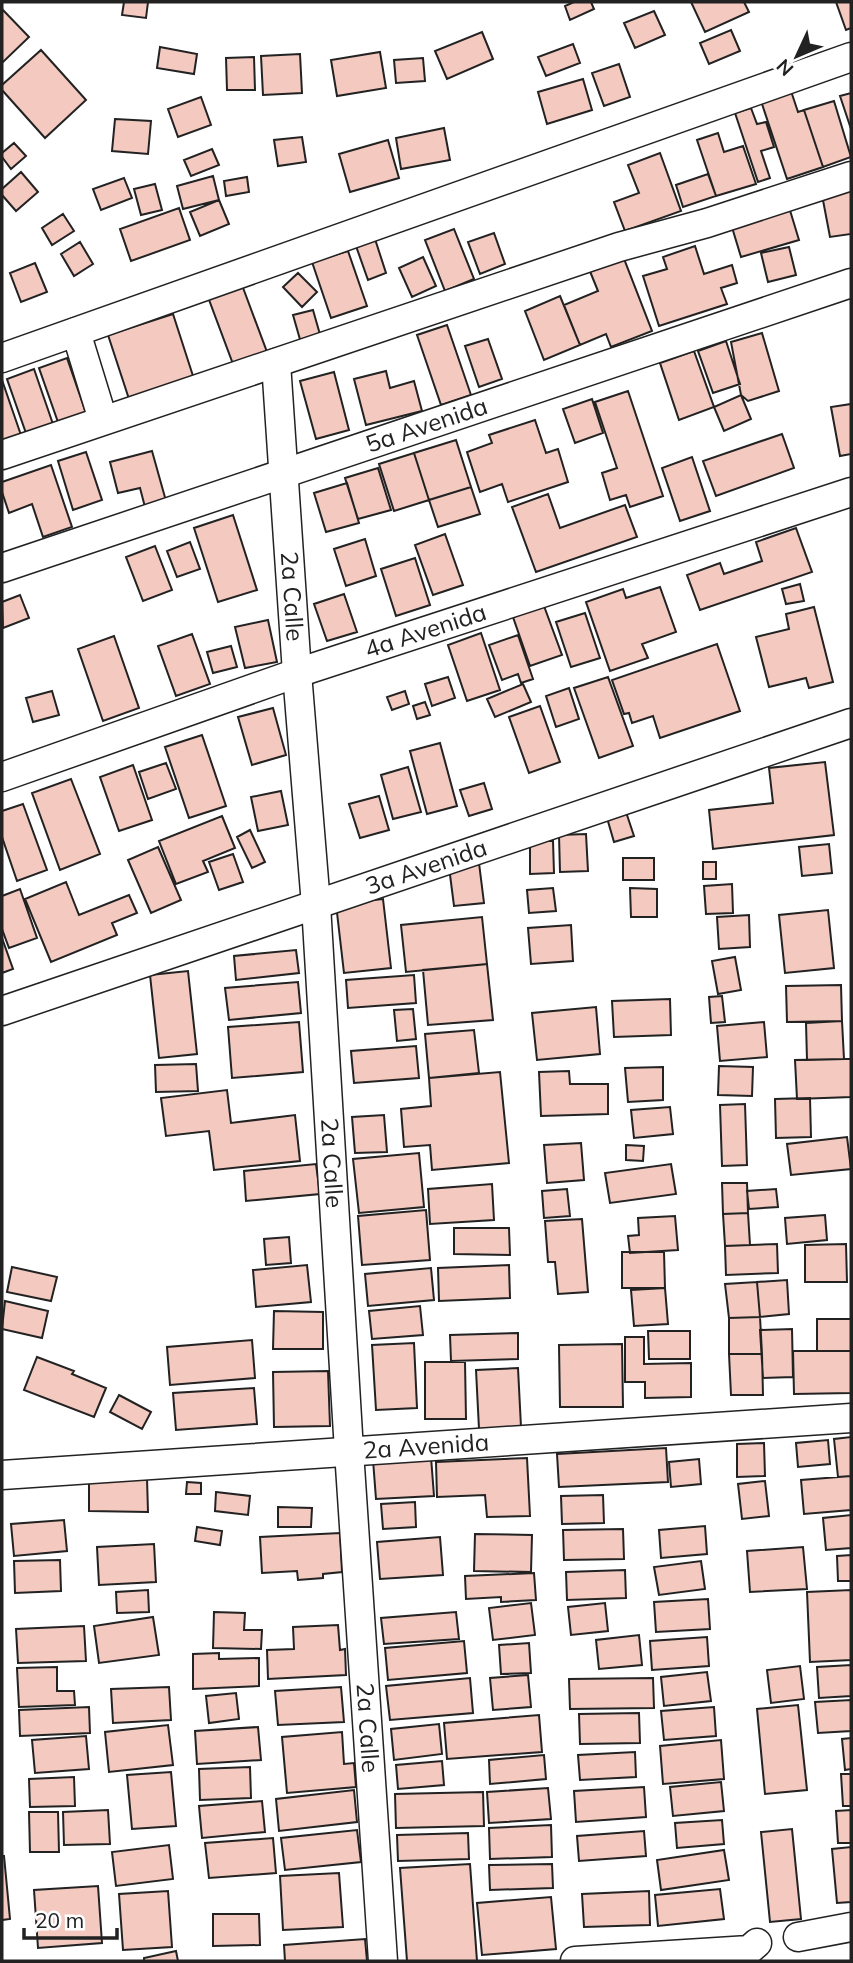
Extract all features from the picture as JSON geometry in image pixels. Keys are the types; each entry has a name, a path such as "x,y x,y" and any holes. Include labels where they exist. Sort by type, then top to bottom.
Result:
{"street":[{"path":"2,358 851,57"},
{"path":"2,455 619,247 706,223 851,176"},
{"name":"5a Avenida","path":"2,568 851,283"},
{"path":"76,332 103,421"},
{"name":"2a Calle","path":"276,363 316,905 383,1961"},
{"name":"4a Avenida","path":"2,777 297,673 851,492"},
{"name":"3a Avenida","path":"2,1012 851,723"},
{"name":"2a Avenida","path":"2,1475 851,1418"},
{"path":"799,1937 851,1927"},
{"path":"575,1961 749,1950 757,1943"}],"building":[{"path":"124,2 148,2 146,18 122,15"},
{"path":"574,2 591,2 594,9 570,20 565,6"},
{"path":"691,2 744,2 749,12 705,32"},
{"path":"836,2 851,2 851,28 846,30"},
{"path":"2,9 29,37 2,63"},
{"path":"654,11 665,35 635,48 624,23"},
{"path":"731,30 740,51 709,64 700,43"},
{"path":"482,32 493,59 447,79 435,51"},
{"path":"573,44 580,63 546,76 538,57"},
{"path":"160,47 197,54 194,74 157,68"},
{"path":"41,50 86,100 45,138 2,90 2,85"},
{"path":"380,52 386,88 337,96 331,60"},
{"path":"300,54 302,93 263,95 261,56"},
{"path":"254,57 255,90 227,90 226,58"},
{"path":"423,58 425,81 396,83 394,60"},
{"path":"619,64 630,97 604,106 592,73"},
{"path":"583,79 592,110 547,124 538,92"},
{"path":"791,91 798,112 804,110 823,167 787,179 761,101"},
{"path":"851,93 851,129 840,96"},
{"path":"201,97 211,125 178,137 168,109"},
{"path":"834,101 851,157 823,167 804,110"},
{"path":"751,108 757,124 766,122 774,147 761,151 770,178 758,182 735,113"},
{"path":"115,119 151,121 148,154 112,151"},
{"path":"444,128 450,160 401,169 396,138"},
{"path":"718,133 724,152 743,146 756,184 716,196 697,140"},
{"path":"302,137 306,162 278,166 274,140"},
{"path":"388,140 399,178 350,192 339,154"},
{"path":"14,143 26,156 11,169 2,153"},
{"path":"212,149 219,165 191,176 184,160"},
{"path":"660,153 681,211 625,231 614,202 639,193 628,165"},
{"path":"21,172 38,192 16,211 2,195 2,189"},
{"path":"708,174 716,196 683,207 676,185"},
{"path":"213,176 219,200 183,209 177,186"},
{"path":"247,177 249,192 226,196 224,181"},
{"path":"124,178 132,198 101,210 93,189"},
{"path":"155,184 162,210 141,215 134,189"},
{"path":"851,190 851,234 830,237 822,195"},
{"path":"219,200 229,224 200,236 190,212"},
{"path":"789,207 799,240 741,257 731,224"},
{"path":"179,208 190,240 131,261 120,229"},
{"path":"63,214 74,231 52,245 42,228"},
{"path":"454,229 474,279 445,291 425,240"},
{"path":"494,233 505,264 480,274 468,242"},
{"path":"375,239 386,273 368,280 356,246"},
{"path":"80,242 93,264 74,276 61,254"},
{"path":"695,246 704,274 732,265 737,283 721,288 727,304 659,326 643,276 667,269 663,257"},
{"path":"789,247 796,275 768,282 761,253"},
{"path":"348,251 367,306 331,318 312,262"},
{"path":"621,251 652,331 611,347 606,334 580,345 564,305 598,291 587,264"},
{"path":"423,257 436,286 412,297 399,268"},
{"path":"35,263 47,292 21,302 10,273"},
{"path":"298,273 317,292 302,307 283,287"},
{"path":"242,285 267,352 233,364 208,297"},
{"path":"560,296 580,345 544,360 525,311"},
{"path":"313,310 321,338 301,343 293,315"},
{"path":"173,314 194,379 129,399 108,335"},
{"path":"447,325 471,395 441,405 417,335"},
{"path":"762,333 779,391 748,401 741,395 731,342"},
{"path":"488,339 502,379 479,387 465,346"},
{"path":"726,341 740,384 713,393 698,351"},
{"path":"694,351 714,407 679,420 660,363"},
{"path":"67,358 87,416 59,425 39,368"},
{"path":"34,369 54,427 27,436 7,379"},
{"path":"386,371 390,388 414,381 422,411 366,425 354,379"},
{"path":"334,372 349,430 316,439 300,381"},
{"path":"2,380 22,438 2,444"},
{"path":"628,391 663,496 630,507 626,495 610,500 602,473 617,468 595,402"},
{"path":"741,395 751,419 724,431 714,407"},
{"path":"592,399 603,433 575,443 563,409"},
{"path":"851,404 851,454 840,456 831,407"},
{"path":"535,420 546,453 558,449 568,482 508,502 502,484 480,492 467,452 492,443 489,435"},
{"path":"782,434 794,468 716,496 703,461"},
{"path":"456,440 471,487 429,500 414,453"},
{"path":"152,451 166,501 145,507 140,488 118,493 110,462"},
{"path":"86,452 102,500 73,510 58,461"},
{"path":"414,453 429,500 394,511 379,464"},
{"path":"692,457 710,511 680,521 662,468"},
{"path":"51,465 72,527 43,537 32,504 9,513 2,492 2,482"},
{"path":"378,468 391,510 358,519 345,478"},
{"path":"347,483 359,523 326,532 314,493"},
{"path":"471,487 480,514 438,527 429,500"},
{"path":"548,494 560,528 625,505 637,537 536,572 512,507"},
{"path":"233,515 257,590 218,602 194,528"},
{"path":"796,528 812,572 700,610 687,575 720,563 724,574 762,561 756,542"},
{"path":"445,534 463,585 433,595 415,545"},
{"path":"365,539 376,576 346,586 334,549"},
{"path":"190,542 200,569 177,577 167,551"},
{"path":"155,546 172,590 143,601 126,557"},
{"path":"415,558 430,605 396,616 381,569"},
{"path":"800,584 804,601 786,604 782,589"},
{"path":"660,587 676,632 642,644 648,658 610,671 586,602 623,589 626,598"},
{"path":"344,594 357,632 327,641 314,604"},
{"path":"20,595 29,618 3,628 2,602"},
{"path":"544,606 562,655 530,666 513,617"},
{"path":"814,607 833,682 809,688 806,678 769,687 756,637 789,629 786,614"},
{"path":"585,613 600,658 571,667 556,622"},
{"path":"268,620 277,662 245,668 235,627"},
{"path":"481,633 500,690 467,701 448,645"},
{"path":"192,634 210,684 176,696 158,646"},
{"path":"518,635 533,679 521,683 518,674 502,680 489,645"},
{"path":"114,636 139,708 103,721 78,649"},
{"path":"717,644 740,711 660,738 653,716 632,723 629,713 624,714 612,680"},
{"path":"231,646 237,667 213,673 207,652"},
{"path":"448,677 455,698 432,706 425,684"},
{"path":"608,677 633,746 599,758 574,688"},
{"path":"523,684 531,702 495,717 487,699"},
{"path":"569,688 579,719 556,727 546,696"},
{"path":"52,691 59,715 33,722 26,698"},
{"path":"405,691 409,704 392,710 387,697"},
{"path":"425,702 430,715 417,719 413,706"},
{"path":"540,706 560,762 529,773 509,717"},
{"path":"273,708 286,755 252,765 238,717"},
{"path":"202,735 226,806 189,818 165,747"},
{"path":"440,743 457,806 427,814 410,751"},
{"path":"825,762 834,835 713,849 709,810 773,803 769,768"},
{"path":"166,763 176,789 148,799 139,772"},
{"path":"133,765 152,820 119,831 100,777"},
{"path":"408,767 421,812 393,819 381,775"},
{"path":"71,779 100,854 60,870 32,793"},
{"path":"484,783 492,809 469,816 460,790"},
{"path":"281,791 288,825 258,831 251,797"},
{"path":"379,796 389,830 360,838 349,804"},
{"path":"23,804 47,870 17,881 2,837 2,811"},
{"path":"624,806 634,836 614,842 605,811"},
{"path":"222,816 235,848 203,861 208,872 176,884 159,841"},
{"path":"250,830 265,862 252,868 237,837"},
{"path":"586,834 588,871 560,872 559,835"},
{"path":"530,841 553,841 554,873 530,874"},
{"path":"829,844 832,873 802,876 799,847"},
{"path":"158,847 181,900 151,913 128,860"},
{"path":"233,854 243,882 219,890 209,862"},
{"path":"623,858 654,858 654,880 623,880"},
{"path":"703,862 716,862 716,879 703,879"},
{"path":"479,863 484,903 454,906 449,867"},
{"path":"66,882 79,915 129,895 137,913 112,923 117,935 51,962 25,899"},
{"path":"732,884 733,913 706,914 704,886"},
{"path":"553,888 556,911 529,913 527,890"},
{"path":"630,888 657,889 657,917 631,917"},
{"path":"20,889 37,938 9,948 2,929 2,896"},
{"path":"383,899 391,968 344,973 336,904"},
{"path":"828,910 834,968 785,973 779,915"},
{"path":"749,915 750,947 719,949 717,917"},
{"path":"482,917 487,964 406,972 401,925"},
{"path":"571,925 573,961 531,964 528,928"},
{"path":"2,938 13,969 2,973"},
{"path":"296,950 299,973 236,980 234,956"},
{"path":"735,957 741,990 718,994 712,961"},
{"path":"487,964 493,1020 428,1025 423,970"},
{"path":"188,971 197,1054 159,1058 150,975"},
{"path":"414,975 416,1003 348,1008 346,980"},
{"path":"298,982 301,1013 229,1020 225,988"},
{"path":"841,985 842,1021 787,1022 786,986"},
{"path":"722,996 725,1022 711,1023 709,997"},
{"path":"670,999 671,1035 614,1037 612,1001"},
{"path":"596,1007 600,1054 537,1060 532,1013"},
{"path":"413,1009 416,1039 397,1041 394,1010"},
{"path":"842,1021 844,1059 807,1060 806,1023"},
{"path":"299,1022 303,1072 232,1078 228,1027"},
{"path":"764,1022 767,1057 720,1061 717,1026"},
{"path":"474,1030 479,1073 429,1078 425,1034"},
{"path":"416,1046 419,1078 354,1083 351,1051"},
{"path":"851,1059 851,1097 797,1099 795,1060"},
{"path":"196,1064 198,1091 156,1092 155,1065"},
{"path":"719,1066 753,1067 752,1096 718,1095"},
{"path":"663,1067 663,1100 628,1102 625,1068"},
{"path":"569,1071 570,1084 608,1084 608,1114 541,1116 539,1072"},
{"path":"500,1072 509,1163 432,1170 430,1145 404,1147 401,1109 431,1106 429,1078"},
{"path":"227,1090 231,1123 295,1115 300,1161 214,1170 209,1131 166,1136 161,1098"},
{"path":"810,1098 811,1137 776,1138 775,1099"},
{"path":"745,1104 747,1165 722,1166 720,1105"},
{"path":"670,1107 673,1134 634,1138 631,1110"},
{"path":"384,1115 387,1152 355,1153 352,1117"},
{"path":"847,1137 851,1169 791,1175 787,1144"},
{"path":"581,1143 584,1180 547,1183 544,1145"},
{"path":"626,1145 644,1146 643,1161 626,1160"},
{"path":"419,1153 424,1207 359,1213 353,1159"},
{"path":"316,1164 320,1194 246,1201 244,1171"},
{"path":"671,1164 676,1194 610,1203 605,1173"},
{"path":"722,1183 747,1183 748,1213 723,1214"},
{"path":"492,1184 494,1220 430,1224 428,1189"},
{"path":"567,1189 570,1216 544,1218 542,1191"},
{"path":"776,1189 778,1207 749,1209 747,1191"},
{"path":"426,1210 430,1260 362,1265 358,1216"},
{"path":"748,1213 750,1245 725,1246 723,1214"},
{"path":"825,1215 827,1240 787,1244 785,1218"},
{"path":"675,1216 678,1250 630,1253 628,1236 639,1235 638,1218"},
{"path":"582,1219 588,1292 558,1294 555,1262 548,1262 545,1221"},
{"path":"454,1228 509,1228 510,1255 454,1254"},
{"path":"289,1237 291,1263 266,1265 264,1239"},
{"path":"777,1244 778,1273 726,1275 725,1246"},
{"path":"846,1244 847,1282 805,1282 805,1245"},
{"path":"622,1252 664,1252 665,1288 622,1288"},
{"path":"307,1265 311,1302 256,1307 253,1270"},
{"path":"509,1265 510,1298 439,1301 438,1268"},
{"path":"12,1267 57,1277 51,1301 7,1292"},
{"path":"431,1268 434,1300 368,1306 365,1274"},
{"path":"787,1280 789,1314 760,1317 757,1282"},
{"path":"757,1282 760,1317 729,1318 725,1284"},
{"path":"665,1288 668,1324 634,1326 631,1290"},
{"path":"5,1301 48,1311 42,1338 2,1329"},
{"path":"420,1306 423,1335 372,1339 369,1311"},
{"path":"274,1311 323,1312 323,1349 273,1349"},
{"path":"760,1317 762,1354 729,1354 729,1318"},
{"path":"817,1319 851,1319 851,1351 817,1351"},
{"path":"792,1329 793,1377 763,1378 760,1330"},
{"path":"648,1331 690,1331 690,1359 649,1359"},
{"path":"518,1333 518,1359 451,1361 450,1335"},
{"path":"625,1337 644,1337 644,1364 691,1363 691,1397 645,1398 645,1382 625,1382"},
{"path":"252,1340 255,1378 170,1385 167,1347"},
{"path":"414,1343 417,1408 376,1410 372,1345"},
{"path":"622,1344 623,1407 560,1407 559,1345"},
{"path":"793,1351 851,1351 851,1393 794,1394"},
{"path":"729,1354 762,1354 763,1395 731,1395"},
{"path":"37,1357 74,1371 72,1374 106,1388 94,1417 24,1390"},
{"path":"425,1362 465,1362 466,1419 425,1419"},
{"path":"518,1368 521,1427 479,1429 476,1370"},
{"path":"328,1371 330,1426 274,1427 273,1372"},
{"path":"254,1388 257,1424 176,1430 173,1393"},
{"path":"119,1395 151,1412 142,1429 110,1412"},
{"path":"851,1437 851,1476 838,1477 834,1439"},
{"path":"828,1440 830,1464 798,1467 796,1443"},
{"path":"764,1443 765,1476 737,1477 737,1444"},
{"path":"666,1448 668,1482 559,1487 557,1454"},
{"path":"431,1457 434,1496 376,1499 373,1460"},
{"path":"527,1458 530,1516 487,1517 485,1495 437,1497 436,1462"},
{"path":"699,1459 701,1484 671,1487 669,1462"},
{"path":"851,1476 851,1510 804,1514 801,1480"},
{"path":"89,1477 147,1478 148,1512 89,1511"},
{"path":"765,1481 769,1516 742,1519 738,1484"},
{"path":"187,1482 201,1483 201,1494 186,1494"},
{"path":"216,1492 250,1496 248,1515 215,1511"},
{"path":"603,1495 604,1523 562,1524 561,1496"},
{"path":"415,1502 416,1527 383,1529 381,1504"},
{"path":"278,1507 312,1508 311,1527 278,1527"},
{"path":"851,1515 851,1548 826,1550 823,1518"},
{"path":"64,1520 67,1551 14,1556 11,1524"},
{"path":"705,1526 707,1554 661,1558 659,1530"},
{"path":"197,1527 222,1531 220,1545 195,1541"},
{"path":"623,1529 624,1559 564,1560 563,1530"},
{"path":"340,1533 342,1572 323,1574 323,1578 298,1580 297,1571 262,1573 260,1537"},
{"path":"475,1534 532,1535 531,1572 474,1571"},
{"path":"440,1537 443,1575 380,1579 377,1542"},
{"path":"154,1544 156,1582 99,1585 97,1547"},
{"path":"803,1547 807,1589 750,1592 747,1551"},
{"path":"851,1555 851,1581 838,1581 837,1556"},
{"path":"60,1560 61,1591 15,1593 14,1561"},
{"path":"701,1561 705,1589 659,1595 654,1567"},
{"path":"625,1570 626,1598 567,1600 566,1572"},
{"path":"534,1573 536,1600 501,1602 501,1597 466,1599 465,1576"},
{"path":"148,1590 149,1612 117,1613 116,1592"},
{"path":"851,1590 851,1660 810,1662 807,1592"},
{"path":"708,1599 710,1629 656,1632 654,1602"},
{"path":"531,1603 535,1635 493,1640 489,1608"},
{"path":"605,1603 608,1631 571,1635 568,1607"},
{"path":"214,1612 245,1613 244,1630 262,1630 261,1649 213,1648"},
{"path":"456,1612 459,1639 384,1644 381,1618"},
{"path":"153,1617 159,1655 99,1663 94,1626"},
{"path":"338,1625 340,1650 345,1649 346,1675 268,1679 267,1650 294,1649 293,1627"},
{"path":"84,1626 86,1661 18,1663 16,1629"},
{"path":"639,1635 642,1665 599,1669 596,1640"},
{"path":"707,1637 709,1666 652,1670 650,1641"},
{"path":"464,1641 467,1673 388,1680 385,1648"},
{"path":"529,1643 531,1673 501,1674 499,1645"},
{"path":"219,1653 219,1659 259,1658 259,1686 193,1689 193,1654"},
{"path":"851,1665 851,1696 819,1698 817,1667"},
{"path":"800,1666 804,1699 771,1703 767,1670"},
{"path":"57,1667 57,1691 74,1691 75,1705 19,1707 17,1668"},
{"path":"707,1672 711,1701 664,1706 661,1677"},
{"path":"528,1675 531,1707 493,1710 490,1678"},
{"path":"470,1678 473,1713 390,1720 386,1686"},
{"path":"653,1678 654,1708 570,1709 569,1679"},
{"path":"169,1687 171,1720 113,1723 111,1689"},
{"path":"341,1687 344,1722 278,1725 275,1691"},
{"path":"236,1693 239,1719 209,1723 206,1696"},
{"path":"851,1700 851,1731 818,1733 815,1702"},
{"path":"798,1705 807,1790 765,1794 757,1709"},
{"path":"89,1707 90,1733 20,1736 19,1710"},
{"path":"714,1707 716,1736 664,1740 661,1711"},
{"path":"639,1713 640,1743 580,1744 579,1714"},
{"path":"539,1715 542,1752 447,1759 444,1723"},
{"path":"439,1724 442,1754 394,1760 391,1729"},
{"path":"168,1725 173,1765 109,1772 105,1732"},
{"path":"258,1727 261,1760 197,1764 195,1731"},
{"path":"342,1732 344,1764 354,1763 356,1787 287,1793 282,1737"},
{"path":"86,1736 89,1769 35,1773 32,1740"},
{"path":"851,1738 851,1769 845,1770 842,1739"},
{"path":"721,1740 724,1779 663,1784 660,1746"},
{"path":"635,1752 636,1777 580,1780 578,1755"},
{"path":"544,1755 546,1779 490,1784 489,1760"},
{"path":"442,1761 444,1785 398,1789 396,1765"},
{"path":"250,1767 251,1798 200,1800 199,1769"},
{"path":"171,1772 176,1826 132,1829 127,1775"},
{"path":"841,1774 851,1774 851,1806 843,1806"},
{"path":"74,1777 75,1806 30,1807 29,1779"},
{"path":"721,1782 724,1811 673,1816 670,1787"},
{"path":"644,1787 646,1817 576,1822 574,1791"},
{"path":"548,1788 551,1819 489,1823 487,1792"},
{"path":"354,1790 357,1822 279,1831 276,1799"},
{"path":"483,1792 484,1826 396,1828 395,1794"},
{"path":"262,1801 265,1832 202,1838 199,1806"},
{"path":"108,1810 110,1844 64,1845 63,1812"},
{"path":"851,1810 851,1843 838,1843 836,1811"},
{"path":"29,1812 58,1812 59,1852 30,1852"},
{"path":"722,1820 724,1844 677,1848 675,1823"},
{"path":"551,1825 552,1857 490,1859 489,1828"},
{"path":"792,1829 801,1919 770,1922 761,1832"},
{"path":"357,1830 361,1862 285,1870 281,1838"},
{"path":"644,1831 646,1856 579,1861 577,1836"},
{"path":"468,1833 469,1859 398,1861 397,1835"},
{"path":"273,1838 276,1873 209,1878 205,1843"},
{"path":"169,1845 173,1879 116,1886 112,1852"},
{"path":"851,1847 851,1902 837,1903 832,1849"},
{"path":"724,1850 729,1880 661,1890 657,1860"},
{"path":"2,1856 10,1919 2,1920"},
{"path":"470,1864 477,1961 407,1961 400,1868"},
{"path":"552,1864 553,1888 490,1890 489,1865"},
{"path":"339,1873 343,1927 283,1930 280,1876"},
{"path":"98,1886 102,1943 38,1948 34,1890"},
{"path":"720,1889 724,1919 658,1926 655,1895"},
{"path":"168,1891 172,1947 123,1950 119,1894"},
{"path":"649,1891 650,1925 584,1927 582,1894"},
{"path":"551,1897 556,1949 482,1955 477,1903"},
{"path":"213,1914 259,1914 260,1945 213,1946"},
{"path":"365,1939 367,1961 285,1961 284,1945"},
{"path":"176,1951 178,1961 144,1961 144,1958"}]}
